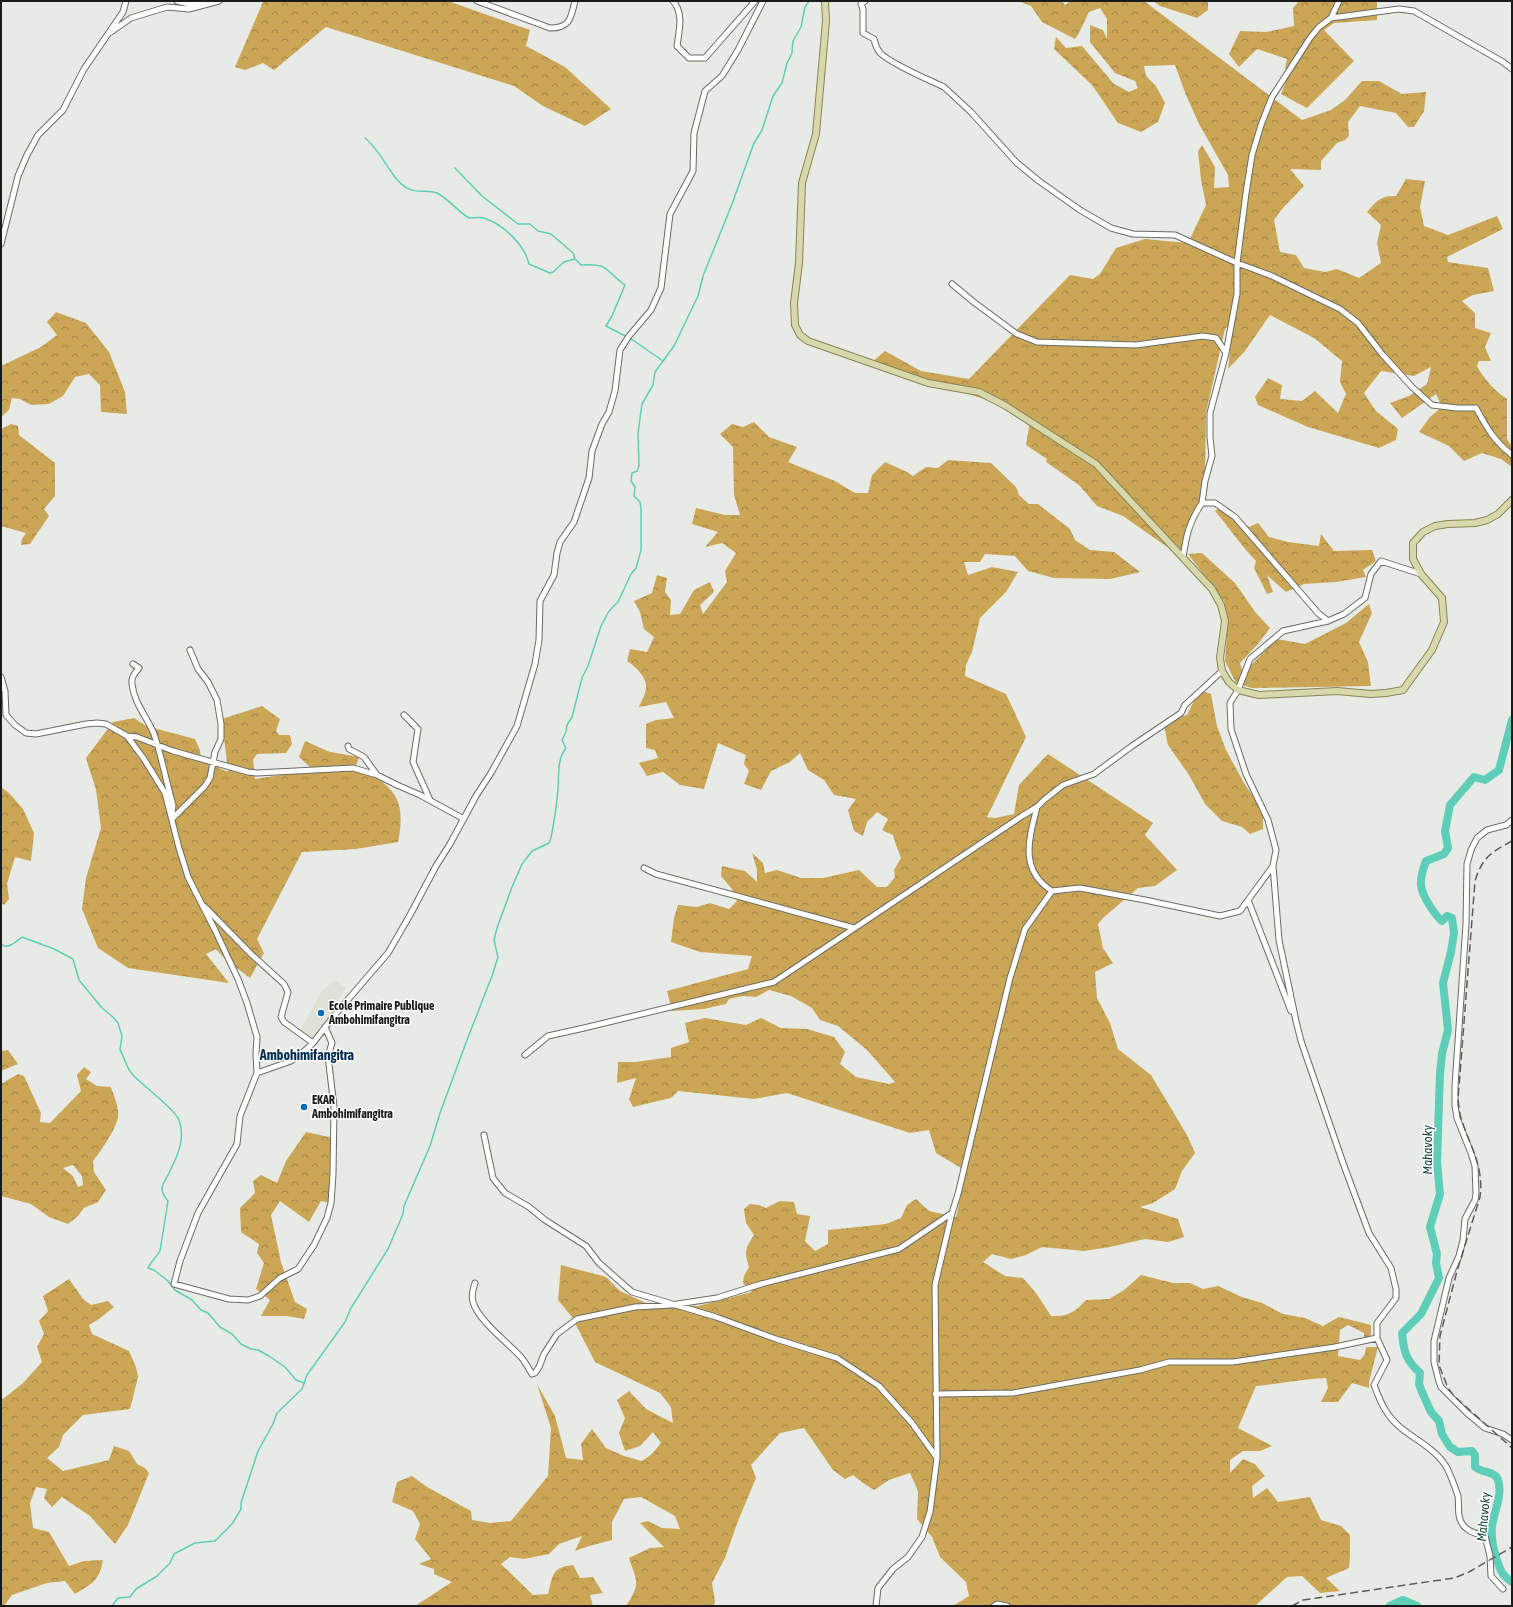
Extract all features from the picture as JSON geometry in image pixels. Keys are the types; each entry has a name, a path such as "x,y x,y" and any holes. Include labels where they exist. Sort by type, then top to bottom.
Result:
{"main road":[{"path":"824,1 826,21 816,134 802,184 799,263 794,308 795,325 800,335 808,341 898,374 935,385 979,392 1006,406 1096,464 1212,590 1221,605 1225,621 1220,658 1222,671 1229,682 1238,690 1259,695 1338,691 1371,694 1403,690 1432,650 1444,622 1442,598 1421,574 1413,559 1413,543 1423,532 1435,526 1475,523 1487,520 1498,514 1512,500"}],"street":[{"path":"1,244 18,176 27,155 38,135 63,110 84,69 123,12 126,1"},
{"path":"177,1 189,4 216,1"},
{"path":"109,34 131,18 167,7 189,9 219,1"},
{"path":"477,1 537,24 550,28 559,28 567,24 572,16 575,1"},
{"path":"673,1 678,6 681,23 677,46 689,58 704,58 755,1"},
{"path":"257,1072 291,1061 301,1054 313,1043 342,1005 388,953 436,866 517,726 535,664 539,640 540,601 554,575 560,542 574,522 589,478 592,451 602,424 609,412 615,391 620,350 627,337 650,310 661,288 670,214 694,171 694,133 705,91 722,76 745,38 763,1"},
{"path":"865,1 861,4 863,9 863,33 874,39 880,52 889,59 951,92 1017,163 1045,186 1080,210 1111,228 1134,234 1175,235 1237,263 1272,276 1340,309 1358,324 1382,354 1412,387 1432,405 1457,408 1476,408 1491,434 1500,446 1512,455"},
{"path":"1183,558 1186,535 1193,516 1202,503 1204,481 1212,456 1210,413 1226,353 1237,294 1237,263 1252,155 1261,125 1272,97 1310,38 1319,27 1331,18 1339,1"},
{"path":"1331,18 1407,9 1414,11 1503,62 1512,69"},
{"path":"952,284 1017,334 1037,342 1136,345 1203,336 1216,338 1226,353"},
{"path":"1202,503 1215,503 1235,517 1318,613 1328,621"},
{"path":"1421,574 1381,561 1371,574 1365,598 1344,614 1328,621 1283,631 1250,659 1238,690 1230,702 1231,729 1246,774 1268,820 1276,850 1273,866 1279,940 1296,1021 1343,1163 1369,1233 1391,1268 1396,1289 1396,1298 1377,1323 1377,1338 1387,1360 1374,1385 1382,1408 1400,1428 1425,1444 1445,1464 1458,1495 1459,1516 1464,1528 1472,1534 1485,1536 1490,1556 1492,1576 1503,1589"},
{"path":"172,819 210,778 215,752 221,739 221,724 217,700 208,682 198,669 190,650"},
{"path":"133,664 139,668 133,676 131,682 135,698 148,721 158,746 173,805 172,819"},
{"path":"1222,671 1186,705 1181,713 1094,774 1063,785 1044,800 1038,808 1029,842 1032,870 1042,885 1052,891 1080,888 1220,916 1240,911 1273,866"},
{"path":"1,677 5,691 3,716 26,733 36,734 86,724 106,724 127,736 144,759 165,794 185,870 233,968 247,1004 257,1037 257,1072 240,1116 237,1144 198,1213 180,1261 174,1284 234,1300 248,1300 260,1296 280,1278 298,1269 314,1245 327,1218 331,1202 334,1107 328,1056 332,1043 325,1027"},
{"path":"404,715 418,729 413,762 430,800"},
{"path":"127,736 137,737 158,746 213,763 257,773 353,768 377,775 430,800 464,819"},
{"path":"348,746 350,749 364,757 377,775"},
{"path":"525,1055 548,1036 591,1027 774,982 1022,816 1038,808"},
{"path":"1512,820 1506,825 1488,830 1477,838 1470,850 1467,864 1466,924 1454,1106 1475,1166 1476,1194 1475,1200 1465,1219 1463,1240 1459,1256 1449,1278 1434,1341 1434,1352 1439,1382 1445,1391 1467,1414 1485,1428 1503,1434 1512,1440"},
{"path":"644,868 656,874 854,928"},
{"path":"876,1606 878,1588 893,1569 908,1557 922,1537 930,1512 937,1458 935,1394 935,1284 1010,978 1025,929 1052,891"},
{"path":"1248,900 1282,992 1296,1021"},
{"path":"202,903 251,954 284,984 288,992 280,1017 284,1022 313,1043"},
{"path":"484,1135 493,1178 505,1193 530,1207 545,1220 586,1246 599,1263 632,1292 716,1317 776,1340 837,1358 879,1386 912,1423 937,1458"},
{"path":"475,1283 472,1292 473,1302 478,1313 499,1338 521,1356 532,1374 535,1373 539,1367 544,1354 557,1334 577,1319 635,1307 717,1298 761,1284 899,1248 952,1213"},
{"path":"935,1394 1013,1393 1140,1370 1170,1362 1233,1362 1334,1347 1377,1338"},
{"path":"994,1606 997,1604 1007,1606"}],"shaded area":[{"name":"Ecole Primaire Publique Ambohimifangitra","path":"335,980 346,988 333,1007 335,1009 328,1019 326,1018 312,1039 300,1031 321,992"}],"green space":[{"path":"448,1 530,30 526,46 565,67 611,109 585,126 543,106 514,86 326,27 274,70 263,63 245,70 235,67 263,2"},
{"path":"1019,1 1062,1 1065,5 1071,1 1144,1 1302,120 1331,110 1345,100 1362,81 1379,81 1402,94 1426,92 1424,111 1414,127 1408,127 1396,113 1360,106 1348,122 1349,136 1345,140 1337,143 1321,161 1321,170 1290,169 1304,186 1282,209 1274,220 1280,252 1296,255 1304,268 1325,272 1337,269 1359,278 1381,263 1377,243 1381,225 1367,212 1373,205 1383,198 1396,196 1406,179 1425,181 1420,207 1424,226 1448,235 1497,216 1503,229 1447,257 1448,262 1488,268 1494,291 1473,295 1462,301 1475,313 1475,328 1491,333 1485,347 1491,361 1479,361 1477,366 1490,384 1507,399 1507,439 1512,447 1512,467 1501,459 1482,453 1464,461 1449,446 1419,432 1430,417 1442,407 1436,394 1402,418 1390,403 1409,396 1427,384 1431,367 1414,376 1381,371 1364,393 1376,411 1398,429 1396,440 1379,448 1308,427 1258,405 1255,397 1268,378 1282,385 1280,399 1302,401 1315,391 1338,413 1346,394 1340,382 1342,361 1314,338 1270,315 1245,351 1228,369 1233,321 1225,329 1206,413 1205,481 1202,503 1186,535 1183,558 1123,516 1097,506 1079,485 1046,462 1047,459 1026,445 1030,421 1006,406 871,363 885,351 921,371 969,379 1070,275 1093,279 1100,274 1116,248 1145,239 1188,243 1206,205 1201,180 1198,151 1202,145 1215,167 1214,188 1229,187 1228,175 1199,124 1175,65 1144,66 1146,76 1156,86 1165,103 1158,122 1141,132 1118,123 1092,85 1054,49 1056,37 1066,48 1082,46 1114,84 1129,92 1138,88 1135,81 1115,73 1090,42 1090,25 1103,30 1107,39 1107,19 1100,8 1089,12 1075,39 1042,22 1031,6"},
{"path":"1153,1 1208,1 1208,10 1197,18 1160,6"},
{"path":"1299,1 1377,1 1377,20 1334,23 1324,30 1354,61 1307,108 1281,94 1290,71 1285,69 1287,59 1257,49 1239,67 1229,54 1240,31 1266,32 1294,26 1293,8"},
{"path":"56,312 86,323 109,352 125,392 127,414 101,412 100,385 89,374 75,377 63,396 49,404 31,405 20,399 12,398 9,410 1,417 1,366 41,347 57,335 47,322"},
{"path":"754,422 769,437 797,447 788,462 835,481 855,493 868,493 872,475 885,462 913,476 926,467 938,468 948,460 991,463 1016,487 1019,495 1029,504 1038,504 1070,529 1075,540 1090,550 1114,552 1140,572 1110,579 1054,578 1028,571 1015,556 985,554 980,562 964,562 968,575 992,567 1018,572 1006,592 980,618 972,652 966,665 965,676 1006,694 1026,737 987,817 995,818 1014,814 1019,785 1048,754 1153,823 1145,835 1177,870 1155,886 1138,888 1098,924 1103,948 1113,963 1095,972 1097,998 1110,1023 1118,1049 1151,1075 1187,1135 1195,1153 1182,1171 1175,1189 1153,1203 1140,1207 1178,1219 1184,1237 1168,1242 1145,1239 1084,1251 1042,1247 1026,1255 1011,1259 992,1254 983,1262 1005,1276 1023,1278 1036,1293 1051,1316 1066,1315 1078,1308 1086,1300 1109,1299 1124,1290 1141,1275 1173,1283 1190,1283 1203,1289 1218,1286 1242,1297 1262,1303 1283,1314 1305,1318 1323,1326 1339,1317 1371,1325 1371,1336 1364,1338 1364,1333 1348,1325 1340,1330 1338,1356 1360,1360 1365,1354 1366,1347 1378,1347 1369,1382 1369,1388 1352,1383 1338,1402 1321,1402 1328,1388 1326,1378 1256,1386 1238,1428 1272,1446 1260,1451 1243,1451 1230,1460 1230,1473 1243,1459 1255,1464 1265,1476 1252,1486 1253,1498 1267,1488 1278,1502 1310,1497 1321,1520 1341,1526 1350,1535 1349,1568 1326,1578 1340,1591 1320,1593 1302,1576 1287,1577 1255,1606 953,1606 969,1596 966,1582 940,1557 932,1537 917,1519 918,1491 910,1473 889,1480 874,1490 853,1475 845,1479 833,1470 804,1428 780,1433 751,1465 756,1478 738,1521 725,1558 712,1583 715,1601 714,1606 626,1606 636,1587 636,1578 629,1558 650,1548 664,1547 640,1523 648,1521 662,1528 680,1529 675,1516 641,1497 624,1499 612,1522 612,1540 575,1551 582,1536 559,1544 549,1554 524,1559 510,1557 501,1564 533,1595 548,1594 554,1573 561,1568 573,1565 580,1578 593,1577 603,1593 590,1595 593,1606 415,1606 452,1582 434,1574 434,1569 419,1564 431,1559 415,1539 420,1524 413,1511 392,1502 397,1482 412,1476 427,1487 471,1511 472,1520 490,1523 511,1521 548,1476 551,1428 537,1384 555,1416 566,1458 583,1460 581,1444 592,1429 606,1448 624,1456 642,1461 652,1454 661,1443 653,1432 640,1446 625,1451 619,1433 625,1418 617,1400 629,1391 646,1409 673,1423 671,1407 660,1393 595,1362 572,1317 558,1300 561,1265 606,1277 620,1291 648,1304 698,1306 752,1292 743,1283 744,1276 749,1267 746,1258 746,1251 754,1235 746,1223 744,1209 750,1204 759,1205 766,1208 780,1201 794,1202 797,1214 810,1216 805,1241 815,1251 828,1244 828,1230 886,1224 901,1218 907,1205 916,1199 929,1211 956,1217 966,1171 936,1153 929,1130 910,1133 787,1093 754,1099 678,1091 671,1098 633,1107 629,1099 636,1078 617,1083 618,1062 636,1062 671,1057 671,1048 689,1042 685,1023 705,1018 746,1025 761,1018 781,1028 807,1029 834,1037 845,1052 840,1064 856,1077 889,1084 895,1082 867,1050 838,1026 820,1020 812,1008 791,996 769,990 756,997 743,996 729,999 726,1004 704,1009 672,1011 667,991 748,969 752,956 700,952 671,942 674,918 678,905 697,907 710,903 729,909 737,901 732,889 721,876 722,866 745,871 757,882 757,870 752,853 763,863 765,873 777,870 801,878 823,878 859,870 877,887 887,887 895,877 894,870 901,858 893,835 882,830 888,819 877,812 867,822 863,836 854,831 848,810 856,799 834,795 824,780 808,770 800,753 790,762 771,771 761,790 744,784 749,771 744,764 746,755 718,743 704,789 680,785 663,772 647,776 639,763 658,758 655,750 646,748 646,724 656,720 674,718 666,702 639,707 645,694 645,681 634,666 627,661 630,649 647,652 654,637 644,629 640,612 634,601 652,593 657,575 667,578 665,592 671,600 670,615 680,614 694,590 710,582 714,592 700,605 703,614 727,582 725,571 736,553 722,543 705,547 718,532 692,524 696,508 725,515 740,515 734,495 733,447 720,434 732,424 743,427"},
{"path":"11,424 18,426 19,435 55,463 55,496 44,509 49,516 30,544 21,545 22,539 26,533 1,526 1,429"},
{"path":"1221,507 1249,527 1258,523 1269,537 1288,542 1319,546 1321,534 1334,551 1372,550 1376,561 1363,570 1366,577 1336,582 1304,584 1286,592 1267,575 1273,592 1267,594 1254,568 1256,561 1215,511"},
{"path":"1202,553 1235,583 1256,613 1270,628 1258,644 1240,663 1243,673 1277,639 1305,644 1346,623 1369,604 1372,613 1359,642 1368,662 1371,686 1252,688 1236,683 1225,661 1228,619 1224,601 1188,554"},
{"path":"1203,691 1211,694 1217,726 1226,750 1244,783 1263,811 1263,829 1250,834 1242,827 1222,821 1205,804 1189,775 1168,745 1164,726 1178,717 1187,715 1195,699"},
{"path":"262,706 280,719 276,731 279,735 290,735 292,744 286,753 257,754 253,760 255,779 313,770 299,757 305,741 330,752 359,757 356,766 380,780 395,795 401,814 398,842 356,849 302,852 257,939 264,953 250,978 225,959 216,949 206,954 229,983 128,968 98,948 82,909 86,878 101,828 96,790 86,758 113,722 134,718 146,726 195,739 200,750 201,759 228,772 222,719"},
{"path":"1,787 9,793 23,809 34,833 31,861 15,857 7,884 9,899 4,905 1,903"},
{"path":"8,1050 18,1064 1,1071 1,1051"},
{"path":"84,1067 91,1072 86,1079 97,1086 111,1087 117,1105 118,1117 111,1134 93,1161 94,1172 106,1190 98,1202 84,1208 77,1217 68,1224 49,1217 31,1204 1,1196 1,1084 18,1074 24,1076 41,1113 40,1122 50,1123 81,1091 77,1075","holes":["73,1165 82,1176 83,1185 78,1187 73,1176 63,1168"]},
{"path":"306,1132 334,1138 331,1203 321,1201 309,1222 280,1201 271,1215 281,1262 295,1302 307,1309 304,1319 286,1316 261,1316 270,1300 256,1289 264,1263 257,1253 259,1244 241,1232 240,1208 255,1193 253,1181 261,1175 277,1183 286,1161"},
{"path":"69,1279 83,1299 91,1305 108,1301 114,1307 89,1325 92,1334 129,1351 136,1367 138,1377 130,1409 83,1415 63,1435 59,1447 47,1458 63,1471 109,1460 114,1446 129,1451 137,1464 145,1468 149,1473 128,1525 115,1544 90,1516 62,1497 52,1507 44,1498 47,1489 36,1487 30,1503 33,1528 49,1532 69,1566 84,1561 103,1560 101,1567 94,1581 75,1594 65,1581 47,1583 12,1595 4,1606 1,1606 1,1397 3,1399 23,1383 42,1362 37,1347 44,1334 39,1321 48,1311 43,1296"}],"waterway":[{"path":"112,1606 118,1598 130,1597 136,1589 157,1576 170,1563 174,1554 195,1543 215,1541 232,1524 241,1509 241,1503 258,1451 273,1424 277,1413 302,1389 307,1375 345,1322 351,1308 388,1249 403,1214 404,1206 430,1146 440,1113 492,976 498,957 494,940 512,887 522,864 532,851 549,843 551,838 557,801 560,762 566,748 562,740 566,732 567,725 572,717 582,678 588,666 601,626 609,611 618,602 631,574 636,568 641,550 641,508 640,502 634,496 635,487 631,481 632,473 637,471 639,466 638,433 642,404 653,385 655,372 674,346 698,296 703,276 732,204 754,143 762,130 773,96 782,83 787,63 792,53 793,41 801,27 805,7 809,1"},
{"path":"365,138 371,143 401,184 410,190 437,193 469,218 484,218 499,225 506,230 523,249 529,264 550,273 564,262 575,259"},
{"path":"455,168 482,196 518,224 530,224 538,231 551,234 573,253 575,259 581,265 598,265 603,267 625,285 612,316 606,326 633,340 663,361"},
{"name":"Mahavoky","path":"1512,720 1499,770 1485,780 1474,777 1450,805 1445,831 1448,848 1444,854 1426,861 1421,877 1422,890 1429,905 1442,921 1447,916 1452,918 1454,933 1443,983 1448,1030 1442,1054 1440,1073 1437,1162 1440,1194 1430,1227 1437,1254 1436,1263 1439,1278 1421,1314 1402,1333 1406,1356 1420,1373 1419,1384 1422,1392 1431,1412 1439,1421 1442,1434 1450,1447 1458,1452 1472,1451 1475,1455 1475,1467 1497,1477 1499,1491 1498,1503 1492,1526 1493,1543 1501,1570 1512,1582"},
{"path":"1,944 4,946 9,946 22,937 54,949 73,959 79,980 102,1008 118,1023 122,1036 120,1050 127,1066 137,1079 158,1097 179,1120 182,1134 180,1148 162,1187 163,1193 168,1201 160,1251 148,1268 154,1270 168,1281 175,1290 192,1300 201,1310 208,1313 220,1327 232,1334 241,1344 269,1356 285,1367 296,1380 304,1383"},
{"path":"1390,1606 1403,1600 1417,1606"},
{"path":"101,1606 106,1606"}],"railway":[{"path":"1512,841 1488,856 1484,861 1475,881 1458,1099 1461,1118 1478,1166 1481,1186 1480,1197 1457,1271 1440,1336 1439,1365 1448,1388 1454,1396 1512,1448"},
{"path":"1292,1606 1303,1600 1454,1578 1469,1572 1512,1547"}],"place":[{"name":"Ecole Primaire Publique Ambohimifangitra","path":"321,1013"},
{"name":"EKAR Ambohimifangitra","path":"304,1107"}],"district":[{"name":"Ambohimifangitra","path":"307,1055"}]}
